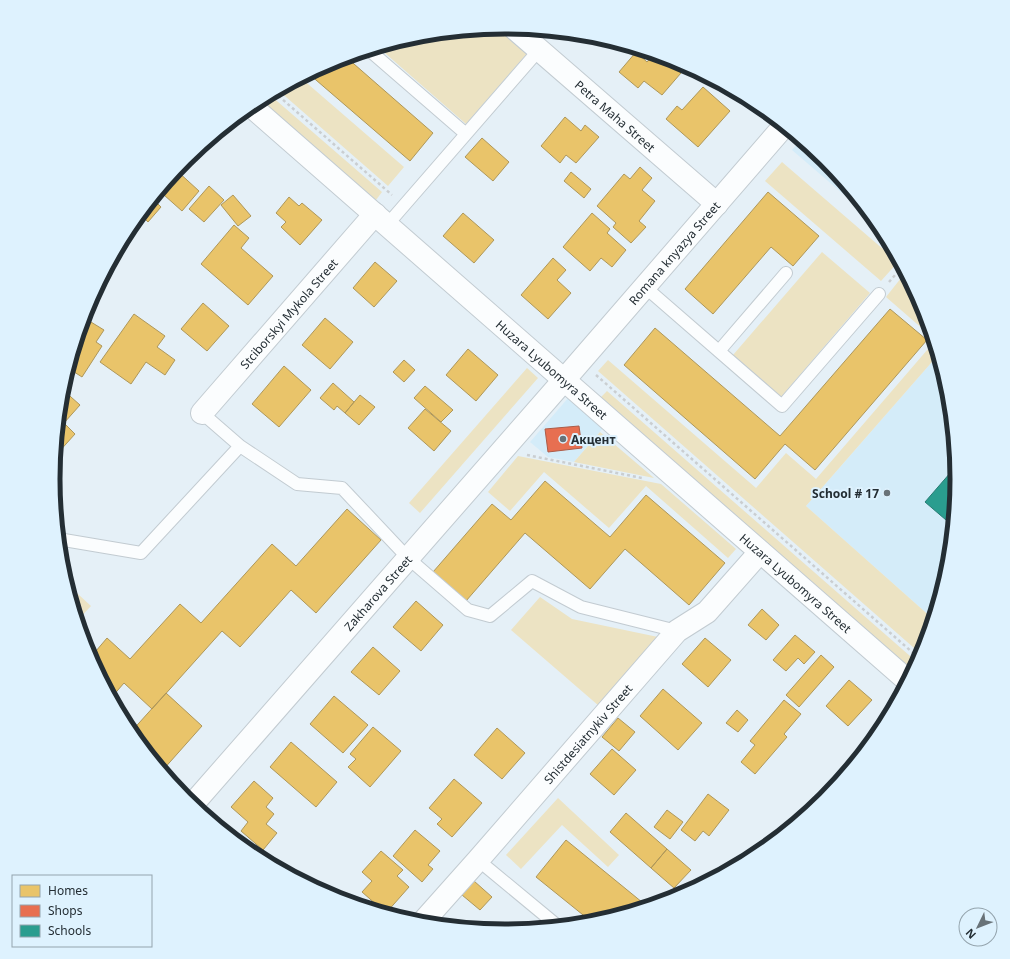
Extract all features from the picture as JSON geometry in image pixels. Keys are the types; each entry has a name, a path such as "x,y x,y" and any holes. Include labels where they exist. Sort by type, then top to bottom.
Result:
{"street":[{"name":"Petra Maha Street","path":"521,35 717,204"},
{"name":"Huzara Lyubomyra Street","path":"256,110 904,678"},
{"name":"Romana knyazya Street","path":"564,380 781,130"},
{"name":"Stciborskyi Mykola Street","path":"202,413 381,219"},
{"name":"Zakharova Street","path":"196,800 564,380"},
{"name":"Shistdesiatnykiv Street","path":"427,918 677,631 707,612 760,552"}],"lane":[{"path":"381,219 404,206 539,50"},
{"path":"374,54 466,134"},
{"path":"719,351 786,273"},
{"path":"645,287 782,406 879,294"},
{"path":"202,413 240,446 297,484 342,488 408,558 468,610 490,616 532,581 581,607 677,631"},
{"path":"63,540 141,553 240,446"},
{"path":"478,860 553,922"}],"path":[{"path":"279,96 404,206"},
{"path":"580,362 915,655"},
{"path":"503,450 648,480"}],"shaded area":[{"path":"505,34 511,34 530,50 466,124 383,51 447,38"},
{"path":"305,82 404,167 388,186 282,94"},
{"path":"274,99 382,192 376,200 265,104"},
{"path":"798,144 799,145 820,164 855,204 792,150"},
{"path":"782,162 890,255 895,265 881,281 765,181"},
{"path":"822,252 870,293 781,397 733,355"},
{"path":"902,277 925,331 886,297"},
{"path":"930,347 934,360 806,506 929,616 917,650 598,371 608,360 756,488 786,453 816,479"},
{"name":"School # 17","path":"934,360 947,421 950,450 950,509 942,566 929,616 806,506"},
{"path":"527,368 538,378 420,513 409,503"},
{"path":"607,391 913,659 909,668 601,397"},
{"path":"569,397 604,427 574,462 548,457 530,442"},
{"path":"600,432 654,478 574,462"},
{"path":"518,456 661,484 736,549 728,558 646,486 609,528 544,472 510,511 488,492"},
{"path":"74,590 91,606 81,617"},
{"path":"540,597 572,619 658,637 599,706 511,630"},
{"path":"558,798 619,855 608,867 562,825 521,869 506,855"}],"building: Homes":[{"path":"635,54 640,55 647,62 650,59 682,71 662,95 644,81 638,88 619,72"},
{"path":"352,62 433,133 410,161 313,78"},
{"path":"703,87 730,111 698,147 666,119 677,106 682,110"},
{"path":"565,117 581,131 585,125 599,137 576,163 566,155 560,163 541,146"},
{"path":"482,138 509,162 493,181 465,157"},
{"path":"640,167 652,178 642,190 655,201 639,221 646,227 631,243 613,227 616,223 597,206 624,174 630,179"},
{"path":"571,172 591,189 584,198 564,181"},
{"path":"181,174 199,191 182,211 164,195 157,203 161,207 148,222 145,219 152,208"},
{"path":"209,186 224,200 204,222 189,209"},
{"path":"768,192 819,236 793,266 771,247 713,314 685,289"},
{"path":"233,195 251,216 238,226 221,205"},
{"path":"289,197 299,206 302,203 322,220 300,245 281,227 286,222 276,213"},
{"path":"463,213 494,240 474,263 443,236"},
{"path":"592,213 610,229 607,233 626,250 612,267 601,258 590,271 563,247"},
{"path":"234,225 249,238 241,248 273,276 248,305 201,264"},
{"path":"553,258 566,270 557,280 571,293 548,319 521,295"},
{"path":"375,262 397,281 374,307 353,288"},
{"path":"203,303 229,326 207,351 181,329"},
{"path":"890,309 927,340 815,470 785,444 755,479 624,365 655,328 780,436"},
{"path":"134,314 165,336 157,347 175,360 165,375 146,362 131,384 100,362"},
{"path":"325,318 353,342 330,369 302,345"},
{"path":"89,321 104,330 96,342 102,346 82,377 73,371"},
{"path":"468,349 498,375 476,401 446,375"},
{"path":"404,360 415,370 404,382 393,372"},
{"path":"284,366 311,390 279,427 252,404"},
{"path":"333,383 354,402 345,413 337,406 334,410 320,398"},
{"path":"425,386 453,410 441,422 414,398"},
{"path":"68,394 80,405 64,423 75,434 60,451"},
{"path":"360,395 375,407 359,425 345,413"},
{"path":"425,409 451,431 434,451 408,428"},
{"path":"545,481 610,537 646,495 725,563 689,605 625,549 590,589 525,533 466,601 433,572 492,504 511,520"},
{"path":"347,509 381,540 316,613 291,590 240,647 222,631 152,709 124,683 114,694 94,653 107,638 130,659 180,604 201,623 272,544 296,566"},
{"path":"416,601 443,625 421,651 393,627"},
{"path":"762,609 779,625 766,640 748,625"},
{"path":"795,635 815,652 804,664 798,658 786,671 773,660"},
{"path":"705,638 731,660 708,687 682,664"},
{"path":"373,647 400,671 379,695 351,672"},
{"path":"821,655 834,667 799,707 786,695"},
{"path":"849,680 872,700 848,726 826,706"},
{"path":"663,689 702,723 678,750 640,716"},
{"path":"166,693 202,726 165,767 135,727"},
{"path":"334,696 368,725 343,753 310,724"},
{"path":"784,700 801,714 784,734 787,737 755,774 741,762 755,745 750,741"},
{"path":"737,710 748,720 738,732 726,723"},
{"path":"618,718 635,732 619,751 602,737"},
{"path":"373,727 401,751 370,787 348,767 356,759 350,754"},
{"path":"497,728 525,753 502,779 474,755"},
{"path":"291,742 337,782 316,807 270,767"},
{"path":"612,749 636,770 614,795 590,774"},
{"path":"454,779 482,803 452,837 437,824 442,819 429,808"},
{"path":"254,781 273,798 266,807 274,814 266,824 277,833 263,850 241,831 248,822 231,807"},
{"path":"708,794 729,810 709,836 703,831 695,841 681,830"},
{"path":"667,810 683,822 670,839 654,827"},
{"path":"626,813 667,849 651,868 610,832"},
{"path":"415,830 440,851 428,865 433,869 422,882 393,856"},
{"path":"566,840 643,903 620,910 586,917 536,877"},
{"path":"667,849 691,870 674,888 651,868"},
{"path":"381,851 403,870 397,876 409,887 389,910 378,906 362,892 372,881 362,872"},
{"path":"474,881 492,897 480,910 462,895"}],"building: Shops":[{"name":"Акцент","path":"579,426 582,448 548,452 545,429"}],"building: Schools":[{"path":"950,473 949,522 925,502"}],"place":[{"name":"Акцент","path":"563,439"},
{"name":"School # 17","path":"887,493"}]}
